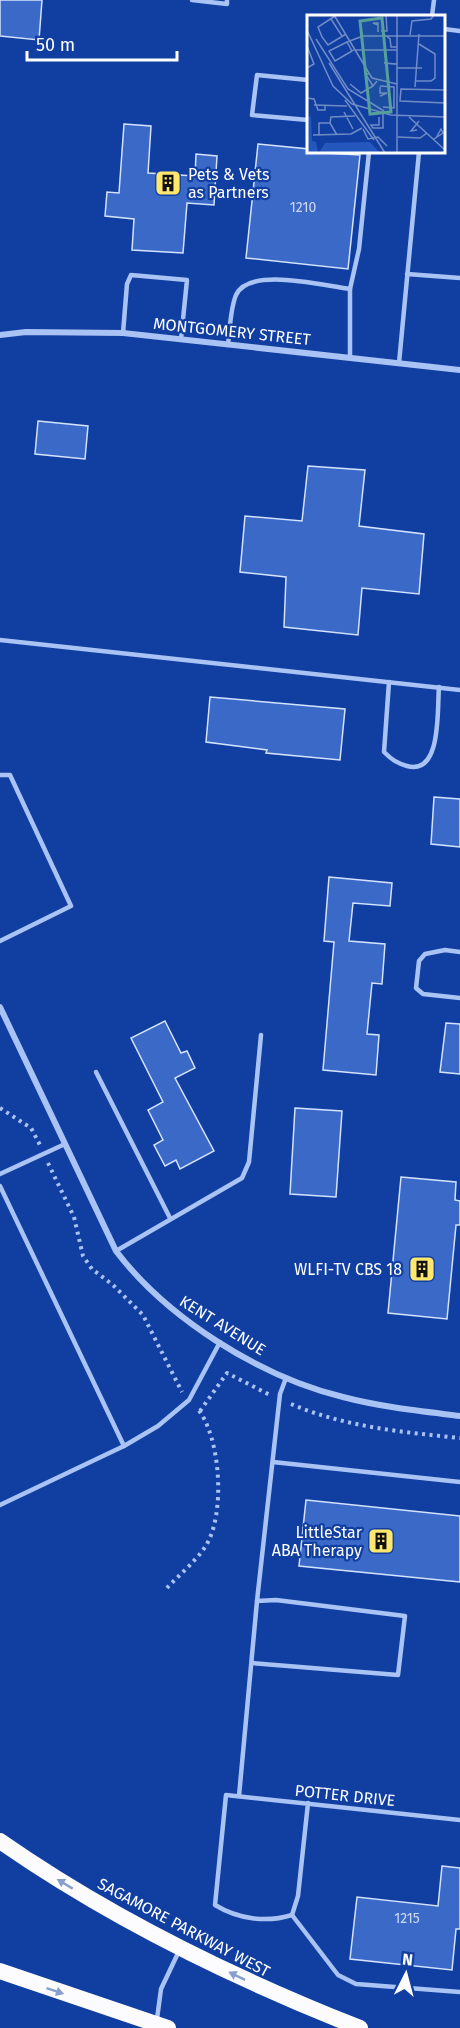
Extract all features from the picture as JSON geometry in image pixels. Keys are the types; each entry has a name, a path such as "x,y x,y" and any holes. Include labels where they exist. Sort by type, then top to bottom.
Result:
{"highway":[{"name":"SAGAMORE PARKWAY WEST","path":"0,1841 44,1871 135,1926 273,1994 360,2028"},
{"path":"0,1971 161,2027"}],"street":[{"name":"MONTGOMERY STREET","path":"0,335 26,332 123,333 460,370"},
{"name":"KENT AVENUE","path":"0,1007 116,1251 134,1274 170,1310 220,1342 286,1378 340,1397 398,1409 460,1416"}],"lane":[{"path":"192,0 227,4 227,0"},
{"path":"432,15 434,0"},
{"path":"445,29 460,31"},
{"path":"307,80 256,75 252,115 307,120"},
{"path":"350,358 350,289 359,249 369,153"},
{"path":"399,363 419,153"},
{"path":"407,274 460,278"},
{"path":"123,333 126,292 131,275 187,279 181,339"},
{"path":"228,346 237,294 252,281 283,281 350,289"},
{"path":"0,640 460,690"},
{"path":"389,682 384,752 393,762 414,768 427,763 433,753 439,687"},
{"path":"0,775 10,776 70,906 0,941"},
{"path":"460,952 445,950 425,954 419,961 416,988 423,994 460,998"},
{"path":"116,1251 242,1178 249,1162 261,1035"},
{"path":"96,1072 170,1218"},
{"path":"0,1174 65,1144"},
{"path":"0,1186 124,1446"},
{"path":"0,1505 124,1446 158,1426 189,1400 220,1342"},
{"path":"239,1796 257,1601 280,1394 286,1378"},
{"path":"273,1462 460,1482"},
{"path":"252,1663 398,1675 405,1616 276,1600 257,1601"},
{"name":"POTTER DRIVE","path":"292,1916 273,1921 230,1914 215,1905 226,1795 460,1820"},
{"path":"308,1803 298,1896 292,1916 338,1975 356,1984 460,1992"},
{"path":"161,2027 161,1989 181,1949"}],"path":[{"path":"0,1108 31,1128 41,1146"},
{"path":"53,1173 74,1217 83,1256 92,1269 113,1285 143,1315 182,1392"},
{"path":"167,1588 205,1547 214,1520 215,1443 209,1424 200,1411 227,1373 267,1394"},
{"path":"297,1406 365,1426 460,1438"}],"building":[{"path":"0,0 42,0 39,40 0,36"},
{"name":"Pets & Vets as Partners","path":"124,124 151,126 148,173 195,176 196,154 217,156 214,205 187,203 183,253 132,250 134,219 105,216 107,192 119,193"},
{"path":"258,144 307,149 307,153 360,155 348,269 246,258"},
{"path":"38,421 88,426 85,459 35,454"},
{"path":"308,466 365,470 359,526 424,534 419,594 362,588 358,635 284,627 286,577 240,572 245,516 302,521"},
{"path":"210,697 345,709 340,760 266,753 267,750 206,742"},
{"path":"434,797 460,799 460,847 431,844"},
{"path":"329,877 392,883 390,906 353,903 349,941 385,944 382,984 372,983 367,1034 379,1035 376,1075 323,1070 334,942 324,941"},
{"path":"165,1021 181,1053 187,1051 195,1068 175,1078 214,1151 180,1169 176,1160 165,1166 154,1145 163,1140 148,1110 163,1102 131,1038"},
{"path":"446,1023 460,1024 460,1074 440,1072"},
{"path":"295,1108 342,1111 336,1197 290,1194"},
{"name":"WLFI-TV CBS 18","path":"401,1177 456,1182 455,1200 460,1201 460,1225 456,1225 447,1319 388,1313"},
{"name":"LittleStar ABA Therapy","path":"306,1500 460,1516 460,1582 299,1566"},
{"path":"442,1866 460,1868 460,1929 456,1929 452,1970 350,1959 357,1897 438,1906"}],"place":[{"name":"Pets & Vets as Partners","path":"168,183"},
{"name":"WLFI-TV CBS 18","path":"422,1269"},
{"name":"LittleStar ABA Therapy","path":"381,1541"}]}
